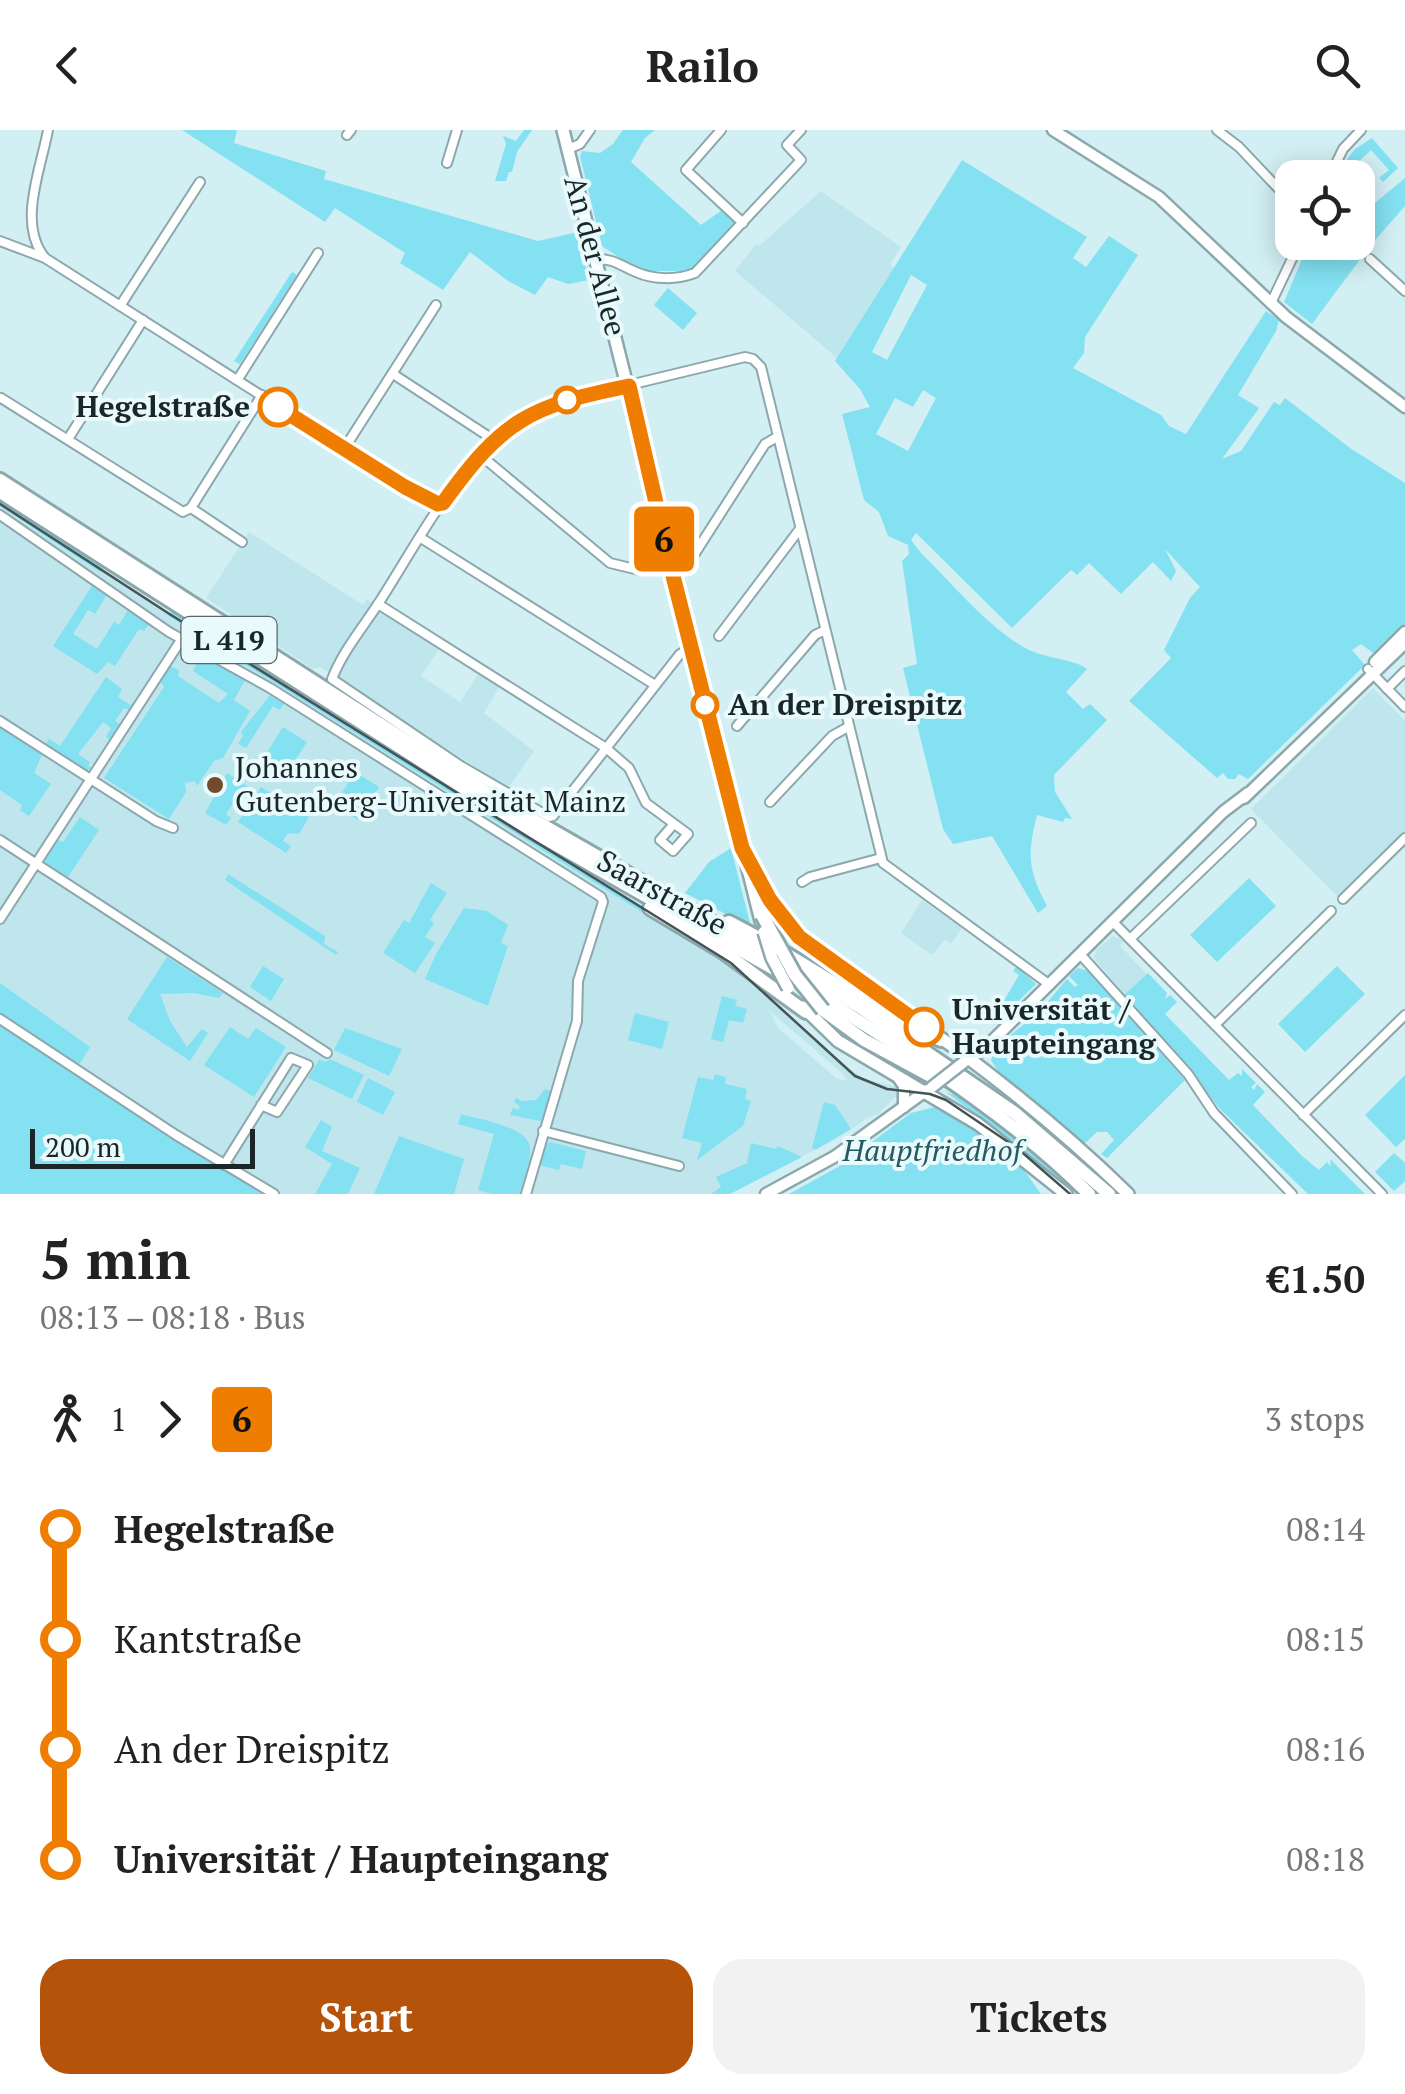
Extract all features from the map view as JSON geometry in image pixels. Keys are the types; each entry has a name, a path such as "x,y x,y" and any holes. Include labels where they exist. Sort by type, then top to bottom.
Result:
{"highway":[{"name":"Saarstraße","path":"0,480 492,796 860,1007 1015,1113 1110,1194"},
{"name":"Saarstraße","path":"0,492 367,728 587,863 790,978 963,1090 1090,1194"},
{"path":"587,863 604,879 722,951 806,1012"},
{"path":"760,911 794,976 823,1010 887,1054 963,1090"},
{"name":"L 419","path":"697,912 740,927 941,1040"}],"main road":[{"name":"An der Allee","path":"563,130 742,848"},
{"path":"742,848 769,950 788,988 806,1012 838,1041 897,1076 929,1089 1066,1194"},
{"path":"742,848 770,900 799,937 989,1076 1128,1194"}],"street":[{"path":"25,235 48,130"},
{"path":"446,163 457,130"},
{"path":"568,149 580,144 590,130"},
{"path":"721,130 686,170 743,223"},
{"path":"596,259 610,259 649,276 689,276 701,269 800,160 787,146 800,130"},
{"path":"1053,130 1166,202 1238,275 1405,408"},
{"path":"1216,130 1239,147 1275,186"},
{"path":"1338,160 1361,130"},
{"path":"120,306 200,182"},
{"path":"5,242 25,235"},
{"path":"25,235 45,258"},
{"path":"5,242 45,258 344,449 431,502 443,503"},
{"path":"238,380 318,253"},
{"path":"1271,303 1291,260"},
{"path":"1371,260 1405,291"},
{"path":"344,449 436,305"},
{"path":"68,439 143,320"},
{"path":"691,647 680,654 553,816 548,817 487,782 334,682 332,676 443,503 494,440 551,404 753,359 760,367 881,858 892,871 1050,985"},
{"path":"393,374 494,440"},
{"path":"1,398 180,511 191,508 262,395"},
{"path":"692,558 765,444 777,437"},
{"path":"480,454 610,563 638,570 670,565"},
{"path":"191,508 242,542"},
{"path":"0,515 182,640 270,688 602,899 578,981 577,1021 526,1194"},
{"path":"719,636 799,530"},
{"path":"421,538 655,685"},
{"path":"378,604 606,748 629,768 643,799 673,825"},
{"path":"737,726 824,630"},
{"path":"766,1194 834,1157 984,1049 1338,704 1405,632"},
{"path":"0,919 182,640"},
{"path":"1370,671 1405,642"},
{"path":"1370,671 1405,707"},
{"path":"1386,688 1405,671"},
{"path":"0,721 173,828"},
{"path":"770,802 832,736 848,727"},
{"path":"1130,940 1251,824"},
{"path":"1343,900 1405,838"},
{"path":"0,840 323,1050 308,1065 277,1112 261,1105"},
{"path":"802,882 881,858"},
{"path":"1215,1025 1331,910"},
{"path":"1113,922 1382,1194"},
{"path":"1080,954 1188,1074 1214,1114 1292,1194"},
{"path":"1303,1115 1405,1014"},
{"path":"0,1020 274,1194"},
{"path":"966,1060 996,1035"},
{"path":"984,1049 989,1076"},
{"path":"224,1165 291,1058 308,1065"},
{"path":"897,1076 904,1086 907,1105"},
{"path":"907,1105 946,1103"},
{"path":"543,1132 679,1166"}],"shaded area":[{"path":"821,191 901,247 890,264 894,268 837,358 735,271 756,244 760,245"},
{"name":"Johannes Gutenberg-Universität Mainz","path":"0,502 170,613 748,973 788,1017 847,1068 869,1081 899,1087 901,1097 895,1097 878,1114 838,1138 730,1194 0,1194","holes":["770,1011 848,1081 837,1079 778,1028"]},
{"path":"249,532 363,605 367,599 440,648 421,676 460,702 479,673 500,686 484,713 534,751 508,788 330,673 320,667 313,669 206,598"},
{"path":"1373,688 1405,721 1405,833 1339,898 1251,809"},
{"path":"922,900 962,928 951,944 945,940 932,955 901,933"},
{"path":"1113,936 1124,941 1120,946 1147,974 1124,995 1094,958 1097,949"}],"green space":[{"path":"182,130 237,130 234,143 326,171 324,179 538,241 578,232 589,280 568,284 548,277 535,295 508,281 470,252 443,290 400,263 405,253 335,208 325,222"},
{"path":"524,130 532,130 517,152 512,172 506,181 495,181 506,144 503,136 516,141"},
{"path":"623,130 655,130 645,138 631,162 701,225 722,210 736,222 697,267 687,271 646,271 602,246 580,156 582,151 600,153"},
{"path":"1372,138 1398,168 1383,182 1379,178 1389,170 1371,150 1360,160 1347,160"},
{"path":"962,160 1087,237 1073,258 1086,267 1109,236 1138,255 1085,337 1084,353 1073,368 1161,415 1169,426 1186,434 1266,311 1279,320 1238,395 1259,408 1222,459 1241,451 1274,402 1280,405 1285,398 1350,448 1405,483 1405,624 1376,655 1361,644 1352,650 1365,665 1248,779 1239,774 1228,779 1223,773 1217,778 1129,701 1171,658 1164,650 1190,598 1200,587 1165,549 1176,571 1171,581 1153,562 1121,594 1089,563 1077,575 1071,570 1012,628 916,533 911,540 920,552 998,629 1027,649 1087,669 1066,692 1083,709 1090,704 1107,720 1054,775 1055,792 1072,819 1065,818 1063,822 1037,815 1031,862 1047,906 1038,913 992,836 953,844 943,829 903,668 917,664 902,561 909,554 908,545 888,536 879,512 864,500 842,414 870,407 835,361","holes":["911,275 927,285 887,360 872,352","923,390 936,398 908,451 876,434 895,398 913,407"]},
{"path":"1405,178 1405,206 1375,240 1375,203"},
{"path":"1302,260 1360,260 1312,324 1284,302"},
{"path":"292,272 297,275 240,364 234,361"},
{"path":"668,288 697,313 683,330 654,305"},
{"path":"0,498 104,567 100,572 0,506"},
{"path":"92,586 106,596 95,614 88,610 73,634 97,649 114,622 119,625 128,610 149,624 144,631 139,629 115,666 108,662 97,674 53,646"},
{"path":"172,610 719,953 717,957 222,650 168,615"},
{"path":"184,648 194,659 198,655 245,680 234,700 250,711 223,758 214,761 197,786 195,781 185,783 186,792 169,819 104,778 164,687 160,681 170,666 179,670 178,676 219,703 228,694 193,671 196,665 179,655"},
{"path":"106,677 122,689 118,697 130,705 135,701 115,721 120,724 110,740 106,737 111,728 103,722 78,754 90,762 88,766 92,768 86,771 45,745 49,739 60,746"},
{"path":"270,695 284,704 280,710 273,706 246,748 238,744 241,732"},
{"path":"283,727 307,742 286,774 263,759"},
{"path":"0,728 42,755 34,773 51,784 29,816 20,810 22,805 0,790"},
{"path":"355,772 379,787 358,820 335,804"},
{"path":"227,773 250,788 246,794 241,791 226,814 231,818 226,825 205,813"},
{"path":"261,787 309,817 299,834 288,833 283,841 291,846 286,853 238,822"},
{"path":"80,817 99,830 68,877 45,859"},
{"path":"731,848 751,927 685,893 709,862"},
{"path":"228,874 325,936 324,944 338,952 336,955 225,880"},
{"path":"1249,878 1276,906 1217,962 1190,935"},
{"path":"431,883 447,893 430,920 434,923 425,937 435,943 415,973 383,953 404,920 409,923"},
{"path":"464,908 487,911 508,925 501,943 508,946 488,1006 425,979"},
{"path":"167,957 223,993 219,998 193,993 160,994 170,1021 187,1047 202,1029 208,1033 190,1061 127,1019"},
{"path":"263,966 284,979 271,1001 250,987"},
{"path":"1017,966 1036,984 996,1023 989,1018 995,1008 993,999 1003,1002 1019,975 1013,971"},
{"path":"1337,966 1365,994 1305,1052 1278,1024"},
{"path":"1078,968 1089,971 1185,1080 1107,1158 1101,1154 1114,1140 1107,1132 1097,1132 1084,1144 1001,1076 991,1060 996,1047 1039,1012 1067,979 1075,987 1078,985 1069,976"},
{"path":"1148,973 1167,993 1165,999 1170,995 1177,1002 1165,1014 1229,1080 1238,1073 1242,1076 1242,1069 1256,1083 1251,1087 1254,1090 1257,1084 1265,1092 1253,1105 1302,1156 1319,1170 1327,1162 1331,1167 1330,1159 1365,1194 1308,1194 1219,1108 1124,995"},
{"path":"0,983 90,1047 79,1065 0,1013"},
{"path":"722,996 737,1000 735,1006 747,1009 743,1023 729,1020 723,1042 711,1039"},
{"path":"635,1013 669,1022 662,1049 628,1040"},
{"path":"0,1026 221,1169 267,1194 0,1194"},
{"path":"230,1027 248,1039 256,1028 286,1047 254,1097 204,1065"},
{"path":"345,1028 402,1049 389,1076 334,1050"},
{"path":"330,1059 364,1075 352,1099 308,1078 319,1060"},
{"path":"715,1074 726,1077 725,1084 747,1089 745,1099 751,1101 743,1126 697,1160 702,1143 682,1138 698,1077 713,1080"},
{"path":"1405,1075 1405,1139 1396,1147 1365,1115"},
{"path":"368,1078 395,1092 383,1115 357,1102"},
{"path":"545,1089 551,1091 541,1121 510,1115 513,1108 518,1110 520,1106 514,1102 516,1098 536,1100"},
{"path":"946,1092 1000,1122 1078,1194"},
{"path":"824,1102 835,1105 851,1129 815,1150 812,1148"},
{"name":"Hauptfriedhof","path":"935,1107 948,1111 1018,1162 1041,1194 789,1194 838,1167 911,1113"},
{"path":"461,1114 501,1125 527,1140 530,1158 520,1194 478,1190 494,1134 458,1124"},
{"path":"321,1120 332,1127 322,1151 360,1168 348,1194 315,1194 332,1164 305,1147"},
{"path":"399,1136 464,1159 454,1194 374,1194"},
{"path":"550,1142 586,1151 582,1169 561,1164 559,1170 542,1166 539,1160"},
{"path":"751,1143 775,1149 778,1146 802,1157 730,1194 711,1194 721,1187 716,1177 747,1163"},
{"path":"1394,1153 1405,1163 1405,1181 1394,1191 1375,1172"}],"tram line":[{"path":"0,504 171,615 731,963 855,1076 887,1089 946,1100 1017,1148 1070,1194"}],"bus line":[{"name":"6","path":"278,407 438,504 443,503 467,468 494,440 524,418 562,401 629,386 742,848 780,916 808,946 924,1027"}],"place":[{"name":"Hegelstraße","path":"278,407"},
{"name":"An der Dreispitz","path":"705,705"},
{"name":"Johannes Gutenberg-Universität Mainz","path":"215,785"},
{"name":"Universität / Haupteingang","path":"924,1027"}]}
